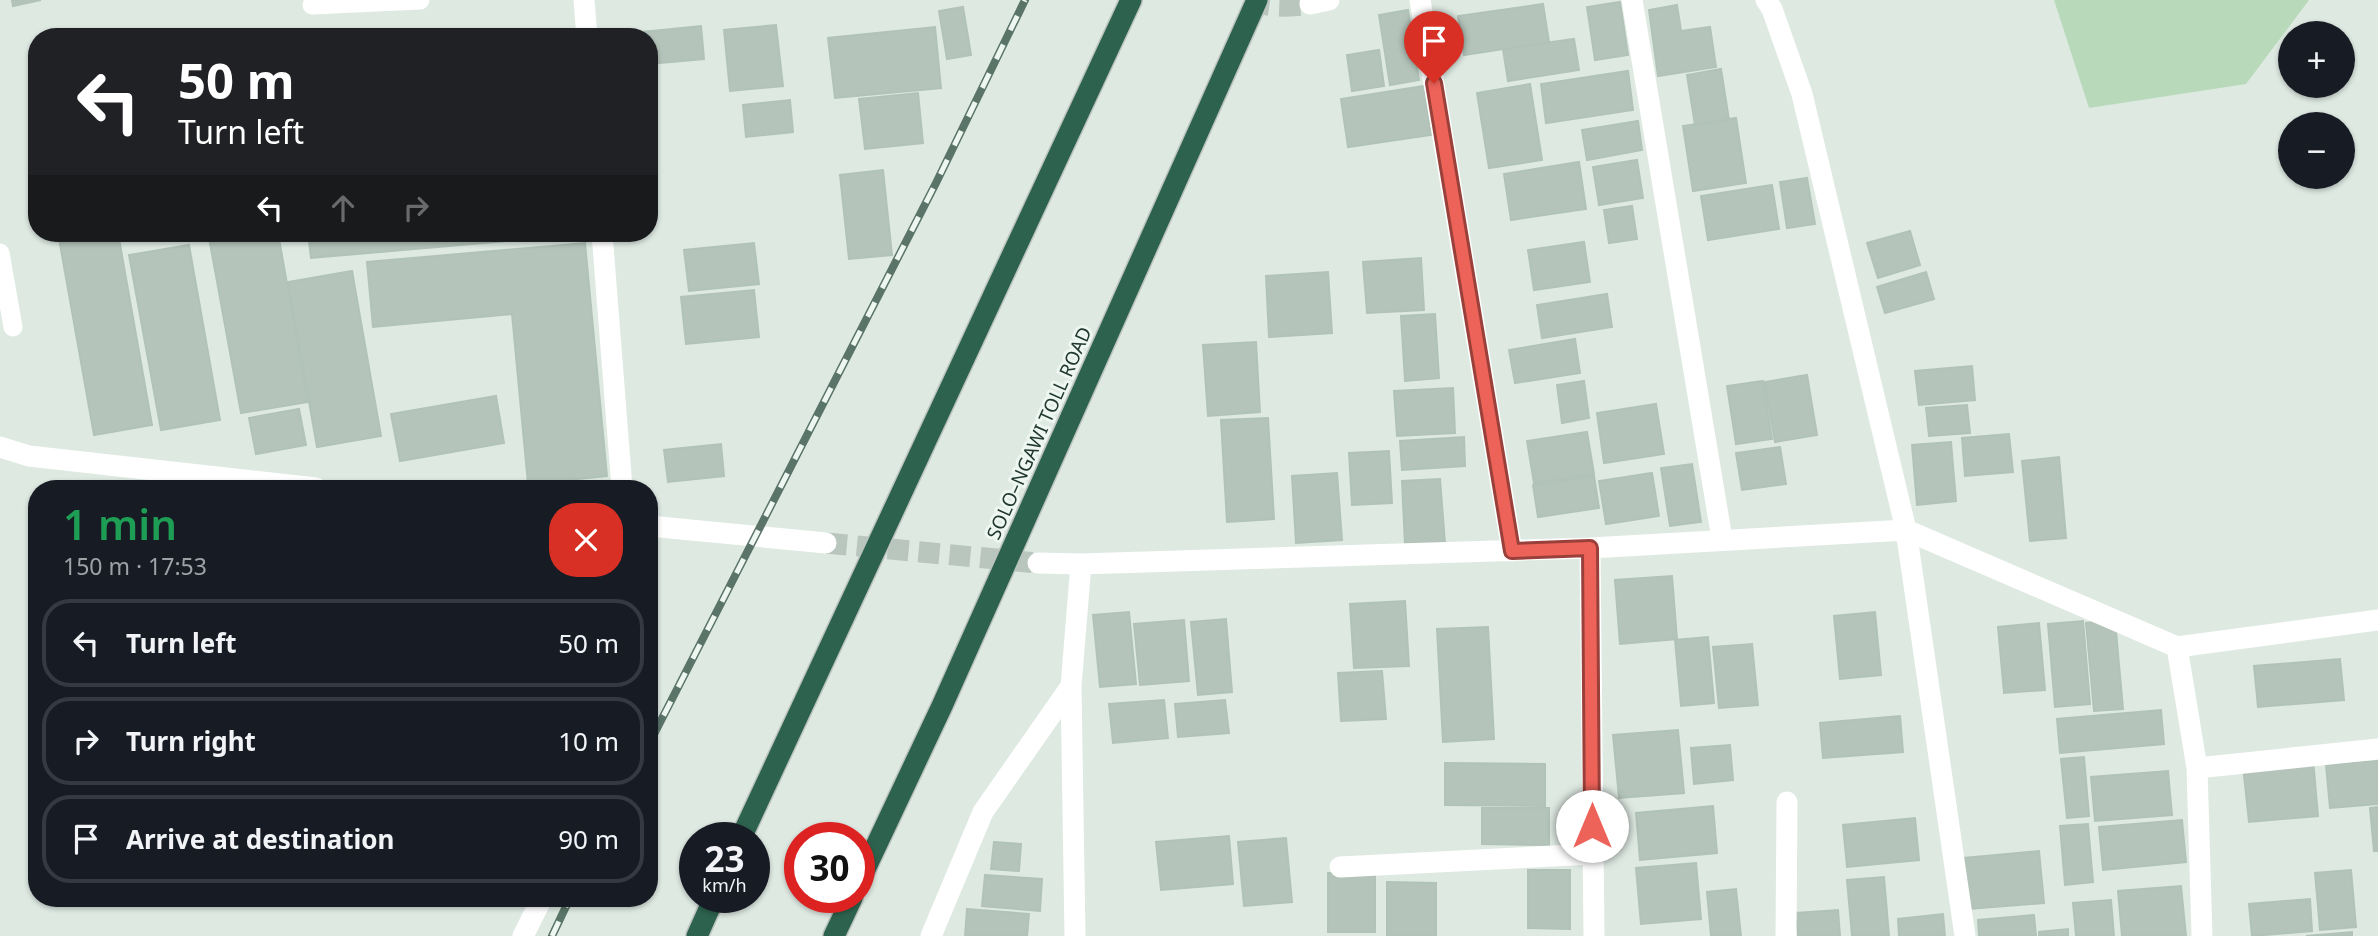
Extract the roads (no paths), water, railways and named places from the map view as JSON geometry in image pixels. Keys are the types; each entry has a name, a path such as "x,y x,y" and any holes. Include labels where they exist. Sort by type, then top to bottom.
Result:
{"highway":[{"path":"748,822 1131,0"},
{"name":"SOLO–NGAWI TOLL ROAD","path":"875,848 942,706 1257,0"},
{"path":"697,936 707,913"},
{"path":"834,936 845,913"}],"street":[{"path":"584,0 586,28"},
{"path":"1420,0 1512,551"},
{"path":"1632,0 1722,539"},
{"path":"1766,0 1772,9 1802,94 1906,530 1965,936"},
{"path":"603,242 621,480"},
{"path":"0,447 29,456 244,480"},
{"path":"658,527 826,543"},
{"path":"1038,563 1512,551 1906,530 2177,647 2378,620"},
{"path":"1590,548 1594,936"},
{"path":"1075,936 1071,686 1081,564"},
{"path":"2177,647 2197,768 2202,936"},
{"path":"931,936 984,812 1071,686"},
{"path":"2197,768 2378,749"},
{"path":"1786,936 1787,802"},
{"path":"1340,867 1592,854"},
{"path":"523,936 538,907"}],"lane":[{"path":"312,5 420,0"},
{"path":"0,253 13,327"}],"tunnel":[{"path":"1249,0 1279,6 1310,4"},
{"path":"826,543 1038,563"}],"railway":[{"path":"658,726 936,183 1025,0"},
{"path":"552,936 566,907"}]}
